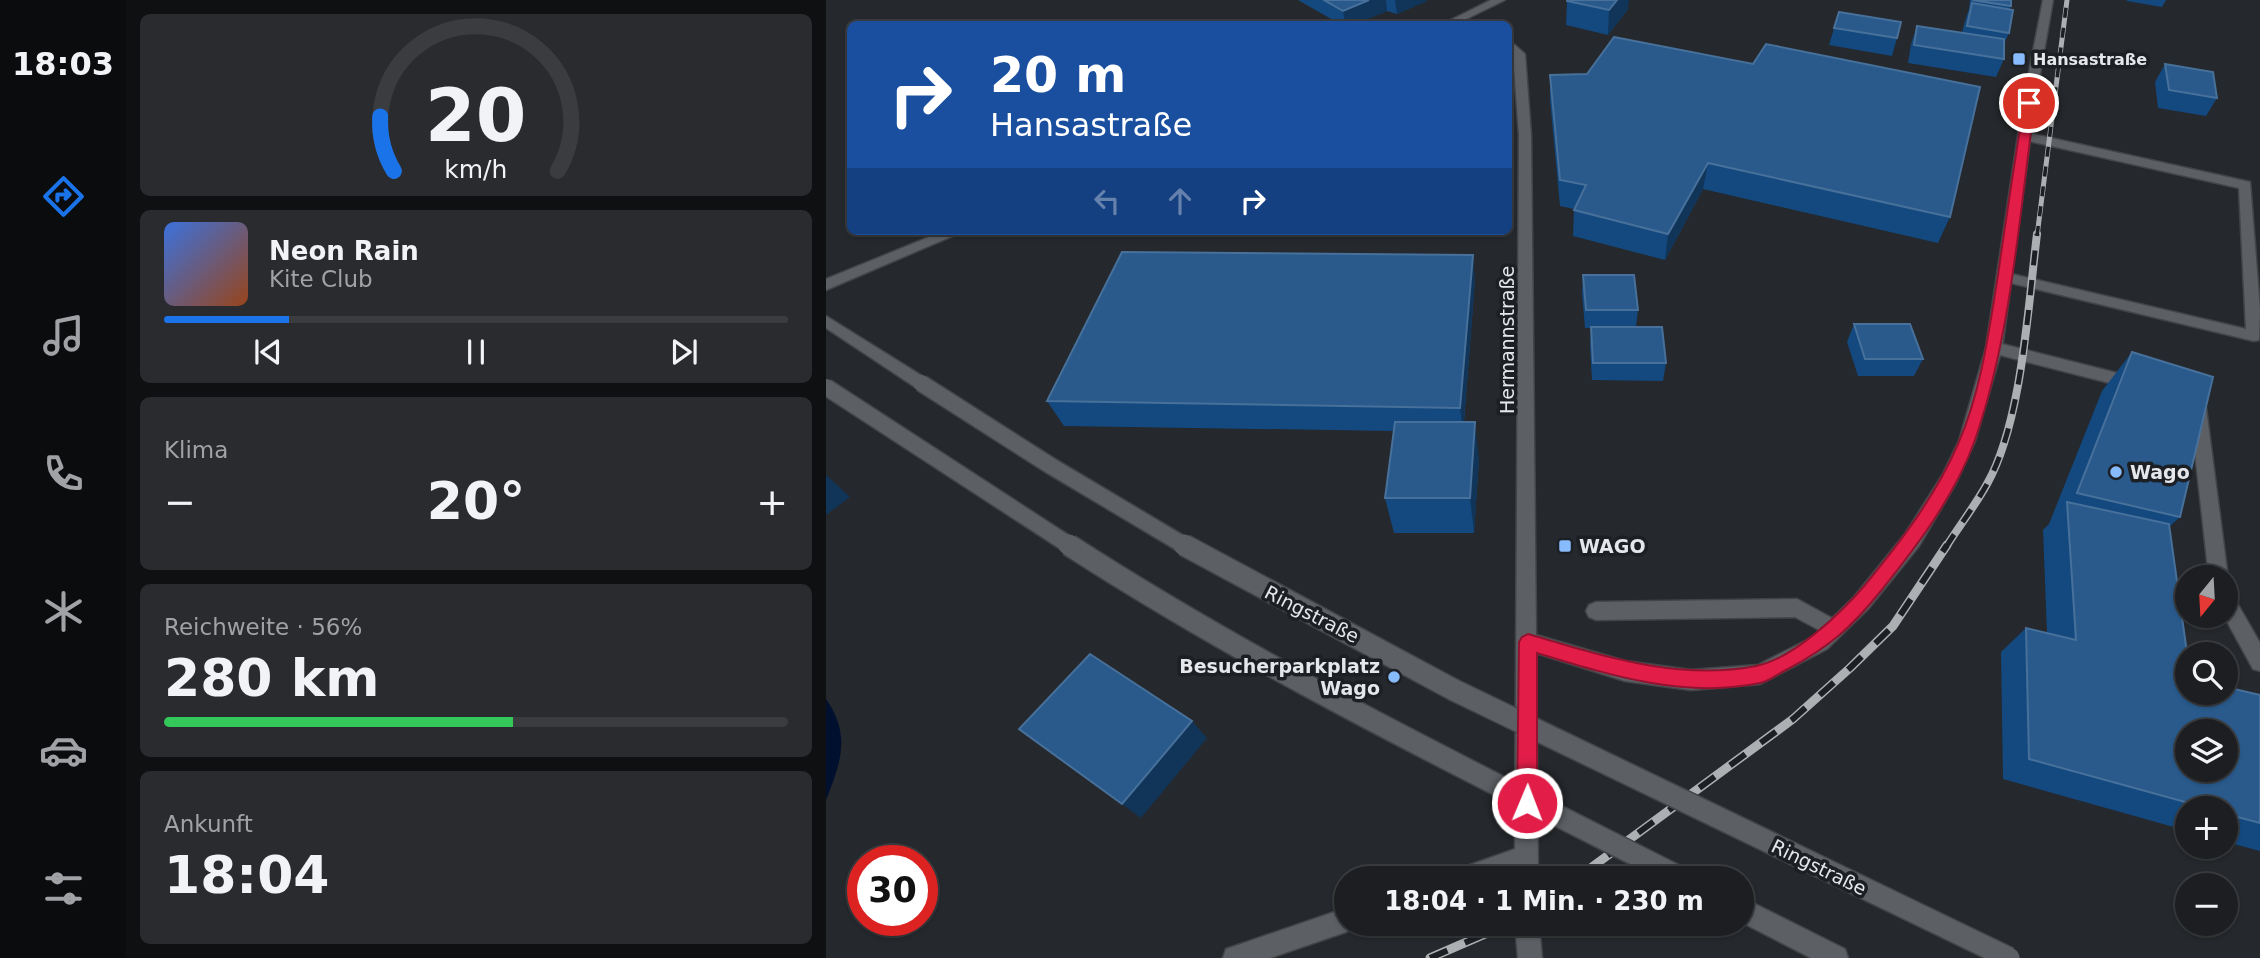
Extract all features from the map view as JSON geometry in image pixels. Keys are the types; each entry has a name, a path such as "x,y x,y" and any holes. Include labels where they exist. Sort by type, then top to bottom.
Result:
{"street":[{"path":"1455,21 1500,0"},
{"path":"1526,866 1528,642 1625,671 1691,680 1760,674 1820,643 1861,603 1912,540 1950,478 1967,441 1994,348 2024,136 2048,0"},
{"path":"1467,16 1476,21"},
{"name":"Hermannstraße","path":"1512,47 1518,54 1525,135 1528,642"},
{"path":"2003,277 2254,336 2245,185 2024,136"},
{"path":"826,285 947,235"},
{"name":"Ringstraße","path":"826,321 998,434 1246,580 1576,750 2009,958"},
{"path":"1994,348 2146,387"},
{"path":"826,387 1142,592 1380,725 1657,866"},
{"path":"2184,398 2197,401 2217,565"},
{"path":"1596,611 1797,608 1834,629"},
{"path":"2238,623 2260,662"},
{"path":"1754,916 1836,958"},
{"path":"1235,958 1334,924"},
{"path":"1528,936 1530,958"}],"water":[{"path":"826,699 839,725 841,749 826,800"}],"building":[{"path":"1324,0 1369,0 1343,11"},
{"path":"1567,0 1617,0 1609,10"},
{"path":"1972,0 2011,0 2011,6"},
{"path":"1972,3 2013,10 2009,33 1967,26"},
{"path":"1839,12 1901,22 1897,38 1834,28"},
{"path":"1917,26 2004,39 2004,59 1914,45"},
{"path":"1614,37 1753,64 1766,44 1980,87 1950,217 1708,163 1668,234 1574,210 1586,185 1560,180 1550,75 1587,74"},
{"path":"2165,64 2213,72 2217,98 2169,90"},
{"path":"1122,252 1473,255 1460,408 1047,401"},
{"path":"1583,275 1634,275 1638,310 1586,310"},
{"path":"1854,324 1910,324 1923,359 1865,359"},
{"path":"1591,327 1662,327 1666,363 1593,363"},
{"path":"2132,352 2213,377 2180,517 2077,493"},
{"path":"1395,422 1475,422 1470,498 1385,498"},
{"path":"2067,502 2169,524 2175,567 2175,628 2184,628 2185,642 2175,642 2175,705 2238,705 2238,690 2260,695 2260,823 2238,817 2238,796 2175,796 2175,799 2029,759 2026,628 2076,640"},
{"path":"1090,654 1192,721 1122,804 1019,729"}],"railway":[{"path":"2037,236 2067,0"},
{"path":"1946,547 1987,484 2008,429 2022,363 2037,234"},
{"path":"1593,866 1793,719 1850,668 1893,626 1947,545"},
{"path":"1430,958 1480,936"}],"place":[{"name":"Hansastraße","path":"2019,59"},
{"name":"Wago","path":"2116,472"},
{"name":"WAGO","path":"1565,546"},
{"name":"Besucherparkplatz Wago","path":"1394,677"}],"route":[{"path":"1527,803 1528,642 1625,671 1691,680 1760,674 1820,643 1861,603 1912,540 1950,478 1967,441 1994,348 2029,103"}]}
